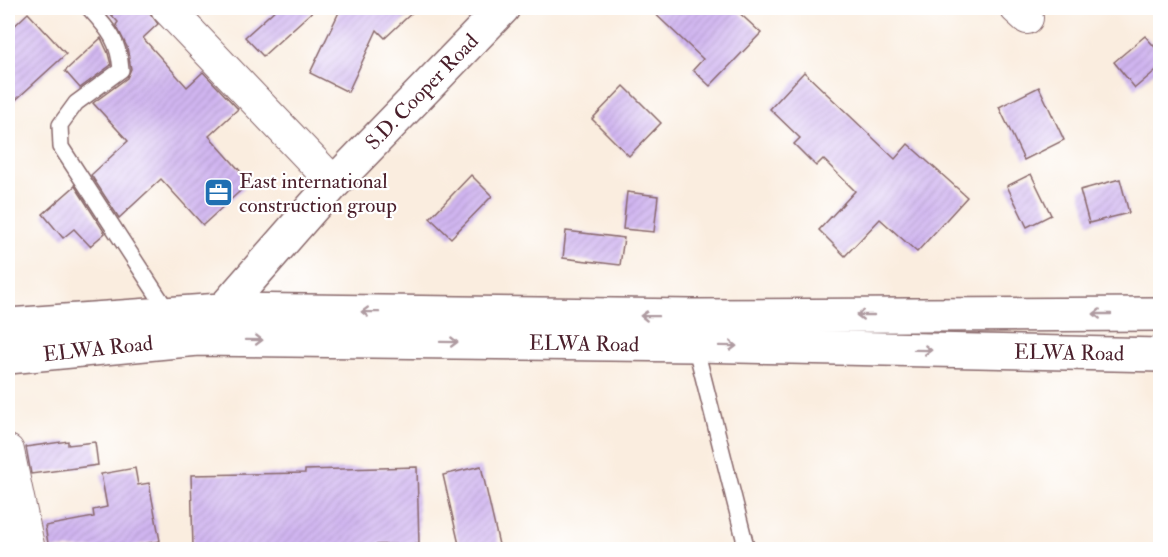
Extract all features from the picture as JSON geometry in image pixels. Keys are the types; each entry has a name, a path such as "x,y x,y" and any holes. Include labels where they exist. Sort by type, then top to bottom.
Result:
{"main road":[{"name":"S.D. Cooper Road","path":"198,339 334,183 489,12"},
{"name":"ELWA Road","path":"8,325 221,310 691,316 1161,314"},
{"name":"ELWA Road","path":"8,357 198,339 695,345 1161,355"}],"street":[{"path":"167,8 334,183"},
{"path":"8,451 29,549"}],"lane":[{"path":"89,8 108,29 120,52 121,70 76,103 60,125 61,147 169,313"},
{"path":"695,345 747,549"}],"building":[{"path":"105,8 150,8 150,13 158,24 143,38 187,87 203,72 238,109 209,136 250,182 203,225 161,179 119,218 91,175 128,141 93,103 127,78 131,69 127,47 116,25 118,22"},
{"path":"277,8 316,8 263,56 245,37"},
{"path":"341,8 417,8 385,38 377,30 348,92 310,73"},
{"path":"649,8 734,8 761,33 710,86 693,70 703,59"},
{"path":"28,13 66,54 8,107 8,32"},
{"path":"1145,36 1161,54 1161,66 1135,88 1114,62"},
{"path":"101,38 111,65 80,88 65,71"},
{"path":"804,72 895,159 908,144 967,197 917,252 880,219 845,256 819,230 855,191 823,159 816,166 794,144 800,138 770,109"},
{"path":"624,86 661,123 629,156 592,119"},
{"path":"1039,87 1064,140 1024,160 999,107"},
{"path":"1031,174 1051,215 1027,227 1007,186"},
{"path":"471,175 492,196 451,238 430,218"},
{"path":"1120,179 1129,213 1089,223 1080,190"},
{"path":"75,186 105,233 90,246 74,229 63,238 43,214"},
{"path":"627,192 658,196 654,232 623,229"},
{"path":"566,231 624,238 620,265 563,258"},
{"path":"68,441 68,445 95,442 98,465 31,474 26,447"},
{"path":"481,466 500,549 460,549 443,475"},
{"path":"417,467 419,544 193,548 191,475 305,473 305,470"},
{"path":"135,468 138,485 149,483 160,541 117,549 49,549 45,526 94,517 93,510 107,507 101,474"}],"place":[{"name":"East international construction group","path":"218,193"}]}
